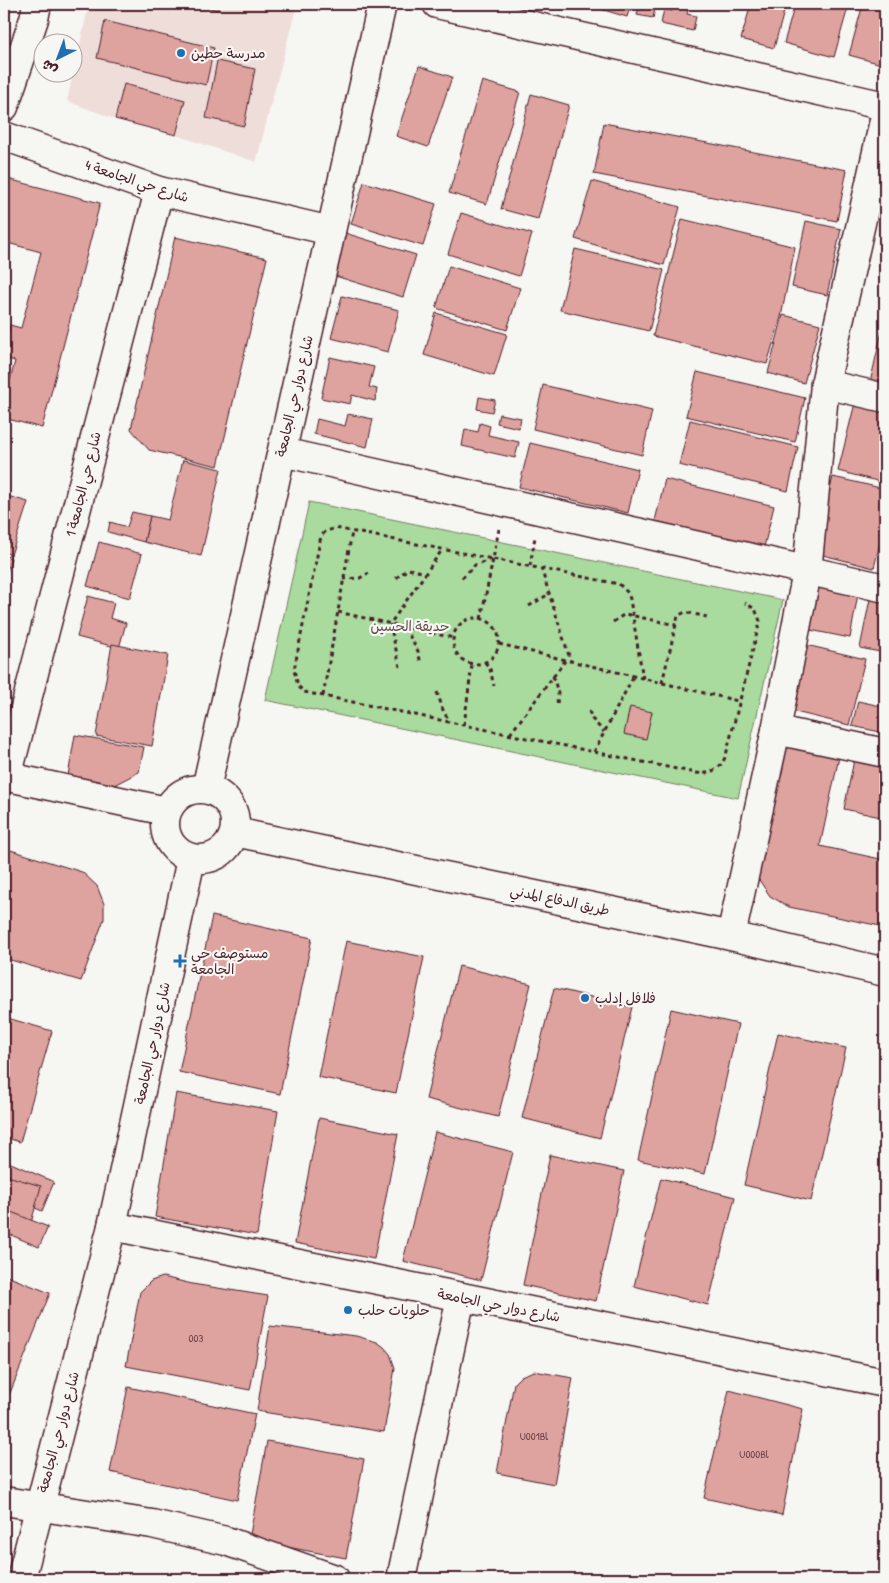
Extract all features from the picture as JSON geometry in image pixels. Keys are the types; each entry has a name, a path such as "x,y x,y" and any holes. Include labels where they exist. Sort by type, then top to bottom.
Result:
{"street":[{"path":"4,107 34,19 37,4"},
{"name":"شارع دوار حي الجامعة","path":"206,789 382,4"},
{"path":"437,4 885,106"},
{"path":"730,936 776,730 807,572 825,384 885,116"},
{"name":"شارع حي الجامعة 4","path":"4,136 158,191 331,231"},
{"name":"شارع حي الجامعة 1","path":"5,776 158,191"},
{"path":"825,384 885,398"},
{"path":"282,452 807,572 885,588"},
{"path":"776,730 885,753"},
{"path":"5,776 166,811"},
{"path":"206,789 220,795 230,805 235,819 235,832 229,845 219,854 205,859 192,859 178,852 168,841 164,826 166,811 175,798 182,794 190,790 206,789"},
{"name":"طريق الدفاع المدني","path":"235,832 730,936 885,972"},
{"name":"شارع دوار حي الجامعة","path":"21,1579 38,1506 112,1226 192,859"},
{"name":"شارع دوار حي الجامعة","path":"112,1226 885,1383"},
{"path":"401,1579 461,1297"},
{"path":"4,1501 152,1524 226,1541 336,1579"}],"path":[{"path":"481,619 504,503"},
{"path":"643,679 628,593 619,584 352,532 330,529 321,536 294,670 298,686 304,692 696,773 711,772 723,762 760,621 755,609 746,603"},
{"path":"323,696 352,532"},
{"path":"400,667 390,624 442,550"},
{"path":"462,578 475,565 493,558"},
{"path":"541,568 571,662"},
{"path":"396,578 408,569 426,573"},
{"path":"343,580 364,578 370,573"},
{"path":"529,606 549,594"},
{"path":"338,612 454,638"},
{"path":"662,684 678,616 682,612 707,617"},
{"path":"613,622 625,614 676,625"},
{"path":"481,619 487,621 497,631 499,644 492,657 485,662 472,664 456,652 454,638 456,631 466,620 481,619"},
{"path":"405,627 418,651 421,664"},
{"path":"499,644 738,702"},
{"path":"510,734 565,661"},
{"path":"485,662 490,669 494,686"},
{"path":"464,725 472,664"},
{"path":"553,676 558,693 557,704"},
{"path":"594,752 634,677"},
{"path":"437,692 444,713 450,722"},
{"path":"589,711 597,726 604,732"}],"shaded area":[{"name":"مدرسة حطين","path":"89,4 297,4 256,162 176,135 115,119 67,101 71,82 82,82 82,35"}],"green space":[{"name":"حديقة الحسين","path":"309,502 783,600 738,798 265,700"}],"building":[{"path":"192,4 219,4 218,10"},
{"path":"584,4 631,4 627,17"},
{"path":"640,4 656,4 653,18 637,15"},
{"path":"673,4 689,4 687,14 696,16 693,31 661,24 664,9 672,11"},
{"path":"751,4 786,4 774,48 741,39"},
{"path":"795,4 849,4 834,57 784,43"},
{"path":"863,4 885,4 885,65 849,55"},
{"path":"105,21 214,48 206,85 97,58"},
{"path":"217,61 255,69 244,126 206,118"},
{"path":"419,66 452,77 428,147 396,136"},
{"path":"482,81 520,92 487,204 449,193"},
{"path":"124,84 185,100 176,135 115,119"},
{"path":"531,94 569,105 538,219 501,209"},
{"path":"604,123 847,170 837,221 594,174"},
{"path":"4,178 100,203 42,428 4,418 4,404 15,361 4,358 4,351 10,325 21,328 41,252 4,242"},
{"path":"592,181 680,207 664,265 575,239"},
{"path":"364,182 436,204 423,246 351,224"},
{"path":"461,213 532,234 519,276 448,254"},
{"path":"682,219 795,247 781,317 767,364 653,336"},
{"path":"806,221 841,229 827,295 792,287"},
{"path":"345,233 416,255 403,297 332,275"},
{"path":"175,237 267,258 218,466 149,450 131,429"},
{"path":"575,249 664,270 649,331 560,310"},
{"path":"449,266 520,288 507,330 436,308"},
{"path":"342,296 399,310 388,352 331,338"},
{"path":"436,313 507,334 494,376 424,355"},
{"path":"783,315 820,324 804,383 768,373"},
{"path":"885,318 885,391 869,387"},
{"path":"330,357 374,367 369,387 377,389 375,401 352,395 350,404 321,398"},
{"path":"697,372 805,398 795,442 686,416"},
{"path":"543,385 652,411 642,455 533,429"},
{"path":"479,397 495,400 492,412 477,409"},
{"path":"855,403 885,411 885,483 838,471"},
{"path":"348,414 373,419 367,447 314,434 317,419 345,426"},
{"path":"499,414 521,418 519,428 497,423"},
{"path":"690,420 798,447 788,491 679,465"},
{"path":"480,423 490,426 488,435 519,442 515,458 462,446 465,429 478,432"},
{"path":"530,443 638,469 628,513 519,487"},
{"path":"183,460 221,469 201,556 144,542 150,516 168,520"},
{"path":"833,477 885,489 885,521 874,568 815,553"},
{"path":"665,479 774,506 764,547 655,521"},
{"path":"4,495 28,502 11,555 4,552"},
{"path":"132,512 150,516 144,542 108,532 110,522 127,527"},
{"path":"99,542 142,554 130,598 87,586"},
{"path":"4,555 11,558 4,581"},
{"path":"819,586 858,594 850,638 810,630"},
{"path":"871,594 885,597 885,653 860,648"},
{"path":"88,596 114,603 110,618 126,623 119,648 77,637"},
{"path":"112,644 168,655 152,746 96,736"},
{"path":"802,644 865,659 849,725 787,710"},
{"path":"858,701 885,707 885,733 852,726"},
{"path":"630,707 652,712 646,739 624,734"},
{"path":"75,735 144,747 139,772 114,785 68,776"},
{"path":"781,744 839,757 820,846 885,860 885,927 789,907 770,896 757,877"},
{"path":"854,760 885,767 885,818 844,809"},
{"path":"4,848 82,872 97,886 104,904 104,919 81,981 4,958"},
{"path":"212,916 312,938 280,1094 179,1072"},
{"path":"346,941 424,957 396,1093 318,1077"},
{"path":"459,966 531,984 498,1117 426,1099"},
{"path":"554,988 632,1007 600,1138 522,1118"},
{"path":"671,1009 738,1024 705,1174 638,1160"},
{"path":"4,1017 52,1031 20,1142 4,1137"},
{"path":"778,1033 846,1048 811,1201 744,1185"},
{"path":"176,1093 278,1111 257,1235 155,1217"},
{"path":"319,1118 398,1134 374,1259 295,1243"},
{"path":"435,1132 513,1152 481,1280 403,1261"},
{"path":"550,1155 624,1171 596,1301 523,1285"},
{"path":"4,1160 54,1182 42,1211 4,1194"},
{"path":"4,1175 41,1186 28,1234 4,1228"},
{"path":"661,1178 735,1197 708,1305 634,1286"},
{"path":"4,1209 48,1227 39,1247 4,1232"},
{"path":"4,1275 50,1293 4,1408"},
{"path":"163,1277 192,1284 268,1296 250,1390 126,1366 140,1292 151,1281"},
{"path":"270,1326 356,1336 377,1342 384,1347 390,1354 395,1368 384,1432 257,1411"},
{"path":"534,1371 573,1378 554,1484 497,1473 514,1383 521,1376"},
{"path":"128,1387 255,1414 237,1500 110,1472"},
{"path":"729,1390 803,1409 782,1515 704,1498"},
{"path":"267,1441 364,1459 346,1558 249,1540"},
{"path":"90,1573 115,1579 88,1579"}],"place":[{"name":"مدرسة حطين","path":"181,53"},
{"name":"مستوصف حي الجامعة","path":"180,961"},
{"name":"فلافل إدلب","path":"585,998"},
{"name":"حلويات حلب","path":"348,1310"}]}
